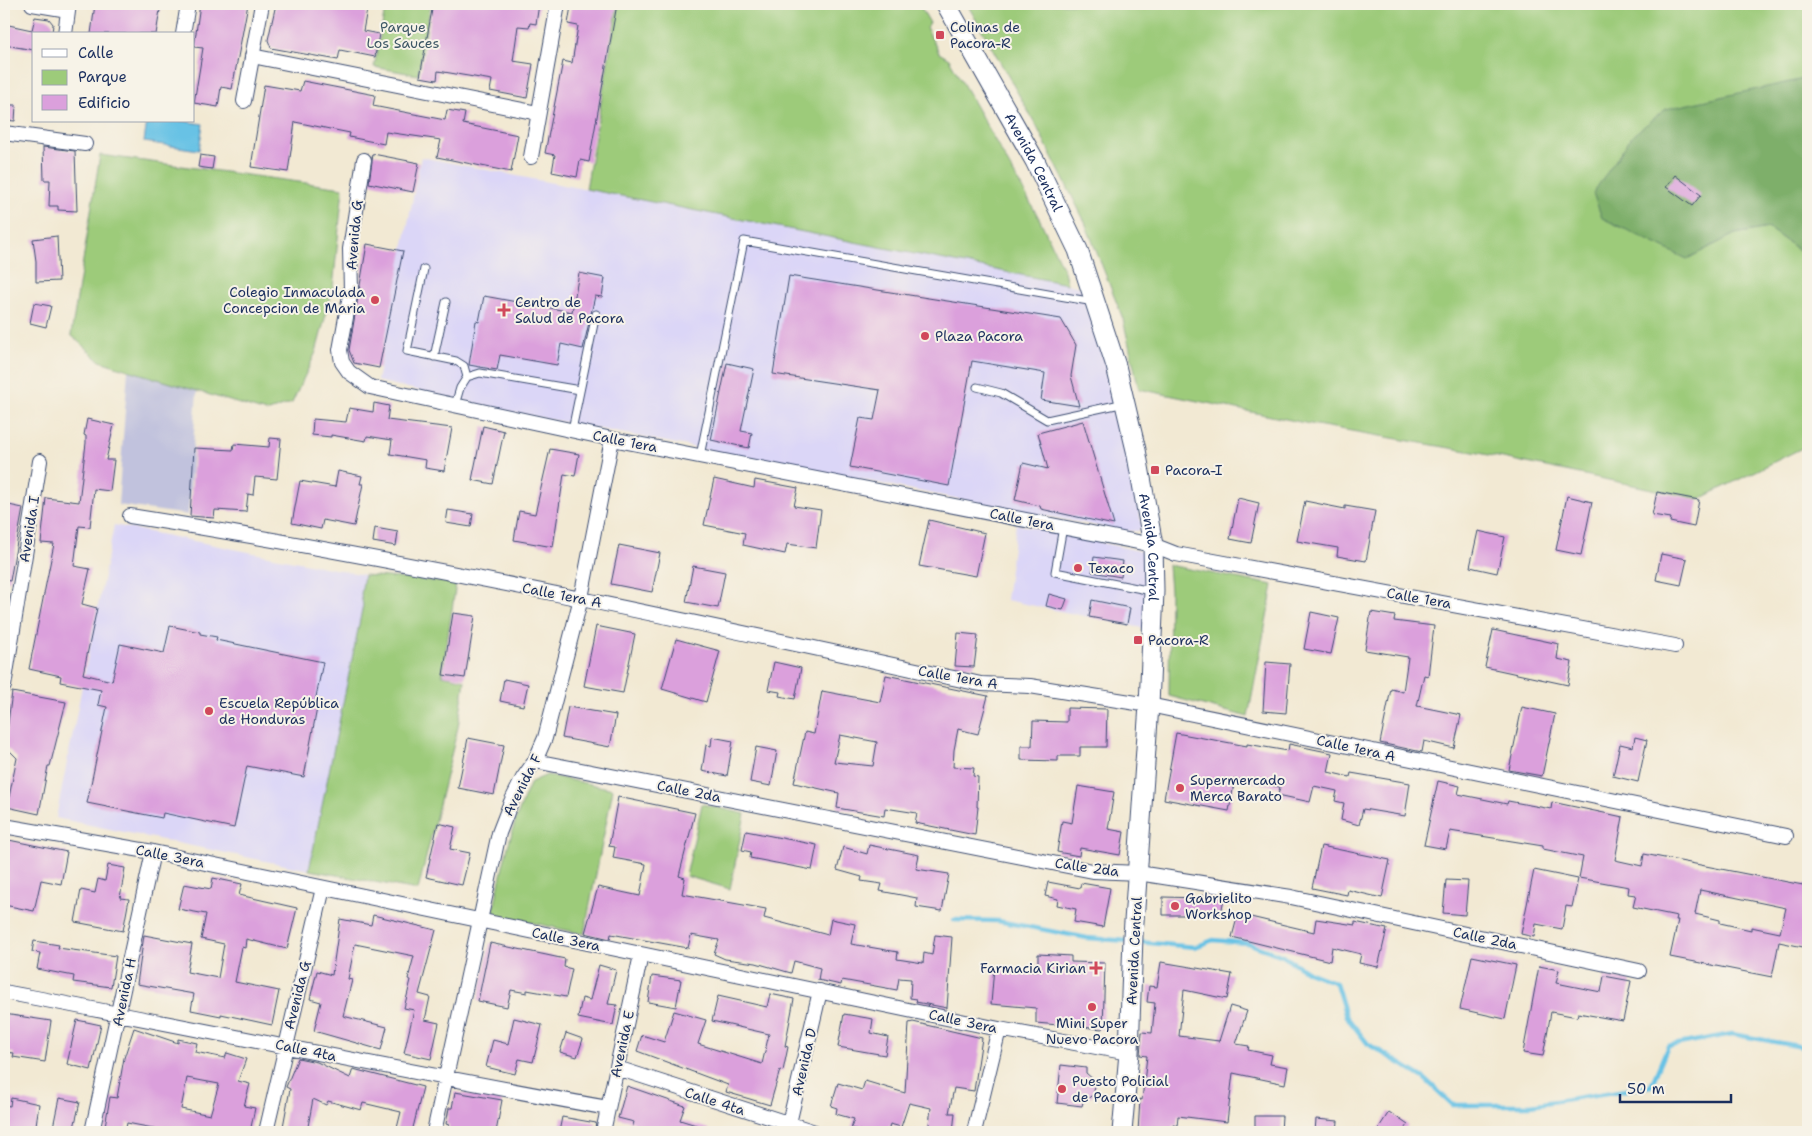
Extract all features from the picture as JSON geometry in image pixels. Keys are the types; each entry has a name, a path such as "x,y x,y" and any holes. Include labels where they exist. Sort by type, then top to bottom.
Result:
{"street":[{"path":"32,4 69,7 65,32"},
{"path":"183,32 188,4"},
{"path":"244,101 262,4"},
{"path":"531,157 558,4"},
{"name":"Avenida Central","path":"946,4 1035,161 1078,250 1096,303 1125,403 1136,450 1153,545 1154,591 1149,705 1133,936 1129,1053 1122,1132"},
{"path":"252,56 538,113"},
{"path":"4,134 85,144"},
{"name":"Avenida G","path":"364,160 350,249 351,290 340,350 342,362 349,372 370,388"},
{"name":"Calle 1era","path":"370,388 700,456 1153,545 1176,554 1675,646"},
{"name":"Avenida F","path":"434,1132 478,921 499,833 519,786 535,761 545,738 581,598 612,438"},
{"name":"Avenida I","path":"4,686 40,461"},
{"name":"Calle 1era A","path":"130,516 278,539 581,598 981,684 1030,686 1149,705 1786,836"},
{"name":"Calle 2da","path":"535,761 1093,871 1138,873 1291,897 1639,971"},
{"name":"Calle 3era","path":"4,826 153,852 999,1029 1129,1053"},
{"name":"Avenida H","path":"92,1132 153,852"},
{"name":"Avenida G","path":"266,1132 284,1045 323,888"},
{"name":"Avenida E","path":"603,1132 641,955"},
{"name":"Avenida D","path":"788,1129 820,991"},
{"name":"Calle 4ta","path":"4,992 284,1045 445,1079 608,1108"},
{"path":"974,1132 999,1029"},
{"name":"Calle 4ta","path":"617,1068 788,1129 815,1132"}],"lane":[{"path":"700,456 744,241 1096,303"},
{"path":"424,269 407,351 456,360 464,366 467,377"},
{"path":"434,357 446,302"},
{"path":"572,430 596,314"},
{"path":"455,405 460,388 467,377 480,373 580,390"},
{"path":"977,388 1001,393 1046,420 1125,403"},
{"path":"1063,527 1055,572 1154,591"}],"shaded area":[{"path":"421,157 1081,287 1098,330 1123,421 1142,527 1138,531 1123,531 518,413 377,381"},
{"path":"128,370 197,391 188,515 118,505"},
{"name":"Texaco","path":"1016,524 1144,552 1147,629 1006,600"},
{"name":"Escuela República de Honduras","path":"114,525 364,575 361,595 363,605 309,870 56,818"}],"green space":[{"name":"Parque Los Sauces","path":"386,4 431,4 418,75 374,67"},
{"path":"618,4 919,4 930,23 926,27 939,53 949,59 1040,220 1064,271 1067,284 586,189"},
{"path":"967,4 1808,4 1808,78 1775,86 1686,259 1735,234 1768,228 1808,257 1808,445 1700,499 1479,453 1305,423 1139,389 1123,319 1084,220 1036,125"},
{"path":"1808,78 1808,257 1768,228 1735,234 1687,259 1602,218 1593,193 1633,135 1666,109"},
{"path":"100,155 343,188 333,288 316,352 292,403 266,412 128,370 100,361 71,335"},
{"path":"1168,565 1273,585 1248,717 1169,696 1170,591"},
{"path":"364,575 456,583 442,675 465,680 458,727 418,890 309,870 363,605 361,595"},
{"path":"547,775 613,789 584,934 493,914 508,847 524,798 531,782"},
{"path":"702,804 745,814 730,889 686,876"}],"water":[{"path":"147,122 190,122 203,124 199,150 144,142"}],"building":[{"path":"95,4 161,4 156,32 91,32"},
{"path":"200,4 248,4 232,89 221,87 218,107 195,103 203,48 195,47"},
{"path":"276,4 368,4 363,31 379,34 375,57 340,50 338,60 271,48 268,40"},
{"path":"433,4 539,4 536,24 530,23 529,27 518,26 513,61 533,64 527,98 490,91 492,80 438,71 437,80 420,77"},
{"path":"582,4 617,4 589,162 580,160 577,177 552,172 555,155 545,153 563,61 572,63 578,26 568,24 571,6 582,7"},
{"path":"35,17 49,19 53,24 52,32 32,32 32,50 4,45 4,24 32,30"},
{"path":"303,81 375,95 373,106 445,120 447,110 465,113 463,124 518,135 511,172 437,157 441,140 386,132 384,144 349,137 350,133 295,122 288,172 251,167 264,85 300,91"},
{"path":"4,105 16,105 15,121 4,120"},
{"path":"43,147 75,151 77,211 58,210 58,206 49,206 50,180 44,180"},
{"path":"373,154 419,163 413,192 369,183"},
{"path":"200,155 214,157 212,169 198,167"},
{"path":"1675,175 1701,195 1692,206 1666,187"},
{"path":"57,236 59,281 36,282 33,239"},
{"name":"Colegio Inmaculada Concepcion de Maria","path":"367,244 403,251 379,368 354,363 349,350"},
{"path":"579,273 605,278 602,297 595,296 583,349 561,344 557,365 500,355 497,370 469,365 476,321 479,322 484,296 572,312"},
{"name":"Plaza Pacora","path":"789,276 1061,319 1076,345 1071,376 1079,406 1041,400 1045,373 972,361 949,486 850,467 860,418 874,420 880,390 773,374"},
{"path":"34,303 51,306 46,327 30,323"},
{"path":"727,363 754,369 741,431 752,433 749,448 711,440"},
{"path":"374,403 389,406 387,420 452,428 444,471 425,468 426,460 390,454 392,440 367,436 366,441 331,435 331,437 312,435 313,419 346,422 349,408 373,412"},
{"path":"87,419 114,425 106,460 114,460 110,491 94,489 90,527 79,526 74,566 90,569 82,604 97,608 83,674 112,681 120,644 164,653 170,626 217,637 216,640 323,662 314,707 317,708 304,777 247,766 234,828 163,813 162,818 87,803 107,707 98,705 101,690 60,682 61,676 29,669 54,544 41,543 46,498 79,502"},
{"path":"1083,421 1114,525 1041,509 1040,506 1015,500 1023,463 1048,469 1038,433"},
{"path":"483,426 504,431 493,484 472,480"},
{"path":"270,438 281,439 277,479 255,477 253,495 248,494 246,512 215,510 214,518 190,516 194,448 233,450 234,444 269,447"},
{"path":"550,449 579,454 575,476 564,474 553,547 514,540 519,511 535,514"},
{"path":"338,471 362,476 360,484 363,484 354,526 323,520 321,529 292,523 300,481 335,487"},
{"path":"714,479 754,488 755,480 798,488 794,506 821,510 816,548 787,544 785,554 743,545 745,533 704,525"},
{"path":"1657,492 1699,500 1694,527 1670,522 1671,518 1652,515"},
{"path":"1567,496 1592,502 1581,555 1556,550"},
{"path":"1238,498 1259,503 1251,543 1230,539"},
{"path":"1305,501 1345,509 1345,506 1375,511 1366,561 1337,556 1338,548 1297,541"},
{"path":"4,504 23,508 10,581 4,580"},
{"path":"448,510 473,514 471,527 446,523"},
{"path":"929,520 985,533 976,576 919,566"},
{"path":"375,528 398,532 396,546 373,542"},
{"path":"1478,531 1505,537 1497,573 1470,567"},
{"path":"619,545 660,553 652,592 611,584"},
{"path":"1661,554 1687,559 1681,585 1656,580"},
{"path":"1094,557 1123,561 1121,577 1092,572"},
{"path":"693,566 725,572 718,608 686,602"},
{"path":"1049,594 1067,599 1063,610 1046,606"},
{"path":"1092,600 1130,608 1127,624 1089,617"},
{"path":"1311,612 1339,618 1331,654 1304,649"},
{"path":"1371,612 1395,616 1394,621 1434,626 1428,676 1424,675 1417,706 1461,715 1454,748 1424,741 1422,752 1380,743 1391,689 1403,692 1408,657 1365,650"},
{"path":"453,613 475,616 465,678 443,675"},
{"path":"596,626 635,634 623,693 584,686"},
{"path":"1493,630 1559,644 1557,659 1572,662 1568,685 1485,667"},
{"path":"958,633 978,635 974,667 955,666"},
{"path":"676,639 720,651 706,702 662,689"},
{"path":"774,662 801,668 795,699 779,696 780,692 768,690"},
{"path":"1266,662 1290,664 1286,713 1263,711"},
{"path":"886,675 988,696 978,734 958,729 954,750 953,767 974,768 973,776 978,777 978,807 975,835 915,823 917,813 885,808 884,816 837,808 839,793 794,783 805,732 814,734 822,691 880,702","holes":["840,735 877,742 873,766 834,762"]},
{"path":"504,679 528,684 523,706 500,701"},
{"path":"12,692 66,702 50,766 48,766 39,814 7,807 17,758 5,746"},
{"path":"568,707 616,715 610,747 562,738"},
{"path":"1522,707 1555,714 1542,776 1509,770"},
{"path":"1067,708 1107,709 1106,747 1080,747 1080,756 1058,756 1058,761 1021,760 1021,746 1032,746 1033,721 1067,722"},
{"path":"1176,733 1247,746 1247,744 1288,751 1289,744 1332,753 1328,772 1350,777 1351,773 1410,783 1405,816 1363,809 1359,825 1341,820 1344,803 1335,801 1337,791 1314,786 1310,802 1278,795 1280,787 1235,779 1229,811 1164,799"},
{"path":"712,737 733,741 727,776 702,771 706,745 711,746"},
{"path":"1635,737 1647,740 1638,782 1613,776 1620,744 1633,747"},
{"path":"468,738 504,745 494,795 458,788"},
{"path":"756,747 777,751 771,786 750,782"},
{"path":"1438,781 1460,786 1458,794 1507,804 1508,801 1551,809 1552,802 1623,817 1615,860 1642,866 1644,854 1808,886 1808,948 1779,942 1772,977 1670,957 1678,920 1676,920 1677,916 1633,907 1636,895 1628,894 1629,887 1579,878 1583,857 1543,849 1543,846 1450,831 1446,849 1424,845","holes":["1700,890 1786,908 1780,933 1751,927 1751,930 1720,923 1720,920 1695,914"]},
{"path":"1078,786 1114,792 1108,829 1124,832 1120,855 1080,848 1079,856 1057,852 1062,821 1072,823"},
{"path":"618,797 695,813 679,876 685,878 682,894 766,909 764,918 828,935 831,919 855,924 851,944 898,952 897,959 923,963 924,953 932,955 935,935 952,937 947,1008 916,1002 917,999 910,998 911,979 899,978 897,990 842,980 841,985 818,980 820,968 794,961 791,973 756,963 725,959 714,954 719,940 691,935 688,948 611,934 610,939 585,933 598,887 640,896 646,864 613,858 615,847 609,846"},
{"path":"438,823 455,827 450,849 470,853 462,885 426,877"},
{"path":"746,831 817,845 812,870 750,858 751,852 742,850"},
{"path":"4,839 67,852 61,884 41,880 34,911 4,905"},
{"path":"869,845 919,855 916,869 949,874 942,911 916,907 917,898 880,891 882,884 861,881 862,877 837,870 843,847 867,854"},
{"path":"1321,846 1390,860 1382,898 1348,890 1347,895 1312,888"},
{"path":"108,865 125,868 120,898 129,899 123,931 75,922 81,890 95,893 98,879 105,881"},
{"path":"1534,870 1578,879 1572,907 1566,906 1562,929 1536,924 1534,937 1521,934"},
{"path":"213,878 242,884 239,895 297,908 287,949 246,939 245,948 242,947 235,982 279,991 272,1025 221,1014 221,1016 191,1010 194,994 137,984 144,935 192,944 187,972 218,978 224,944 201,939 206,914 178,909 184,884 211,889"},
{"path":"1446,880 1468,881 1465,915 1443,913"},
{"path":"1048,882 1080,888 1081,883 1110,888 1103,927 1074,922 1076,909 1057,905 1058,899 1045,896"},
{"path":"1201,895 1224,898 1221,914 1188,909 1188,915 1163,915 1163,897 1200,898"},
{"path":"1238,914 1314,932 1316,919 1355,925 1355,922 1387,929 1378,967 1359,963 1361,954 1332,947 1330,961 1232,937"},
{"path":"373,915 436,930 419,994 430,997 425,1020 439,1023 431,1059 404,1053 414,1010 404,1008 411,980 408,979 414,956 355,944 348,979 352,980 343,1016 387,1027 381,1050 314,1031 321,1002 310,999 317,971 332,975 340,919 371,925"},
{"path":"34,941 59,945 58,948 116,956 111,987 73,982 74,976 37,969 40,953 32,952"},
{"path":"490,943 565,959 564,967 572,969 566,997 527,990 527,993 511,990 507,1007 478,1001"},
{"path":"1038,954 1071,956 1071,962 1105,963 1103,1029 1036,1023 1036,1008 991,1004 994,967 1038,971"},
{"path":"1472,956 1516,965 1505,1019 1460,1009"},
{"path":"1161,962 1232,974 1227,999 1184,990 1179,1036 1219,1041 1230,1006 1247,1011 1236,1044 1249,1046 1248,1050 1272,1055 1270,1064 1288,1067 1285,1084 1233,1073 1227,1122 1178,1116 1177,1126 1173,1125 1172,1132 1138,1132 1140,1099 1142,1100 1147,1056 1140,1055 1142,1032 1152,1033 1155,1003 1147,1002 1149,986 1157,987"},
{"path":"599,965 616,970 608,1004 617,1005 613,1025 578,1018 582,998 590,1000"},
{"path":"1539,966 1559,970 1556,983 1601,992 1604,976 1631,981 1623,1021 1578,1013 1577,1017 1551,1012 1543,1056 1523,1053"},
{"path":"652,976 681,980 676,1007 648,1002"},
{"path":"770,994 794,999 785,1046 788,1047 783,1071 780,1070 770,1105 726,1092 728,1085 637,1051 642,1035 664,1042 674,1011 706,1020 698,1044 762,1064 769,1034 712,1021 718,996 767,1007"},
{"path":"4,1014 51,1021 45,1062 13,1057 14,1053 4,1052"},
{"path":"844,1014 873,1019 871,1033 888,1037 885,1055 838,1047"},
{"path":"514,1018 542,1025 533,1062 519,1059 515,1074 486,1067 493,1040 508,1044"},
{"path":"77,1020 101,1025 91,1070 67,1064"},
{"path":"913,1022 982,1038 974,1091 954,1088 949,1113 955,1113 953,1132 928,1132 931,1108 909,1103 901,1127 890,1124 888,1132 866,1132 851,1128 854,1119 836,1114 837,1108 831,1106 838,1083 862,1090 865,1081 905,1093 909,1023"},
{"path":"134,1028 178,1043 178,1039 197,1043 195,1052 225,1058 227,1053 246,1059 238,1081 250,1084 244,1106 255,1108 250,1132 157,1132 158,1129 127,1123 125,1132 104,1132 110,1097 117,1098 124,1058","holes":["187,1078 219,1084 210,1115 181,1109"]},
{"path":"566,1033 583,1039 577,1057 560,1052"},
{"path":"298,1058 317,1062 350,1078 353,1069 423,1087 412,1132 396,1132 401,1112 363,1103 361,1110 328,1101 326,1105 313,1099 307,1132 282,1132 290,1089 286,1087"},
{"path":"1061,1065 1086,1068 1086,1073 1095,1081 1094,1094 1083,1102 1082,1106 1057,1103"},
{"path":"627,1086 685,1106 680,1120 709,1129 709,1132 631,1132 634,1122 618,1118"},
{"path":"455,1092 502,1100 496,1132 448,1132 449,1125 446,1124"},
{"path":"11,1098 39,1104 35,1132 4,1132 4,1105 10,1106"},
{"path":"59,1098 80,1102 73,1132 52,1132"},
{"path":"1389,1112 1408,1125 1403,1132 1376,1132"},
{"path":"1255,1116 1282,1116 1281,1132 1255,1132"},
{"path":"562,1117 596,1123 594,1132 559,1132"},
{"path":"1316,1119 1338,1121 1337,1132 1315,1132"}],"waterway":[{"path":"954,920 998,921 1087,938 1128,941"},
{"path":"1138,942 1195,947 1213,940 1247,943 1283,956 1308,972 1336,983 1346,1016 1368,1044 1424,1078 1453,1105 1531,1105 1651,1086 1668,1046 1732,1034 1808,1048"}],"place":[{"name":"Colinas de Pacora-R","path":"940,35"},
{"name":"Colegio Inmaculada Concepcion de Maria","path":"375,300"},
{"name":"Centro de Salud de Pacora","path":"504,310"},
{"name":"Plaza Pacora","path":"925,336"},
{"name":"Pacora-I","path":"1155,470"},
{"name":"Texaco","path":"1078,568"},
{"name":"Pacora-R","path":"1138,640"},
{"name":"Escuela República de Honduras","path":"209,711"},
{"name":"Supermercado Merca Barato","path":"1180,788"},
{"name":"Gabrielito Workshop","path":"1175,906"},
{"name":"Farmacia Kirian","path":"1096,968"},
{"name":"Mini Super Nuevo Pacora","path":"1092,1007"},
{"name":"Puesto Policial de Pacora","path":"1062,1089"}]}
